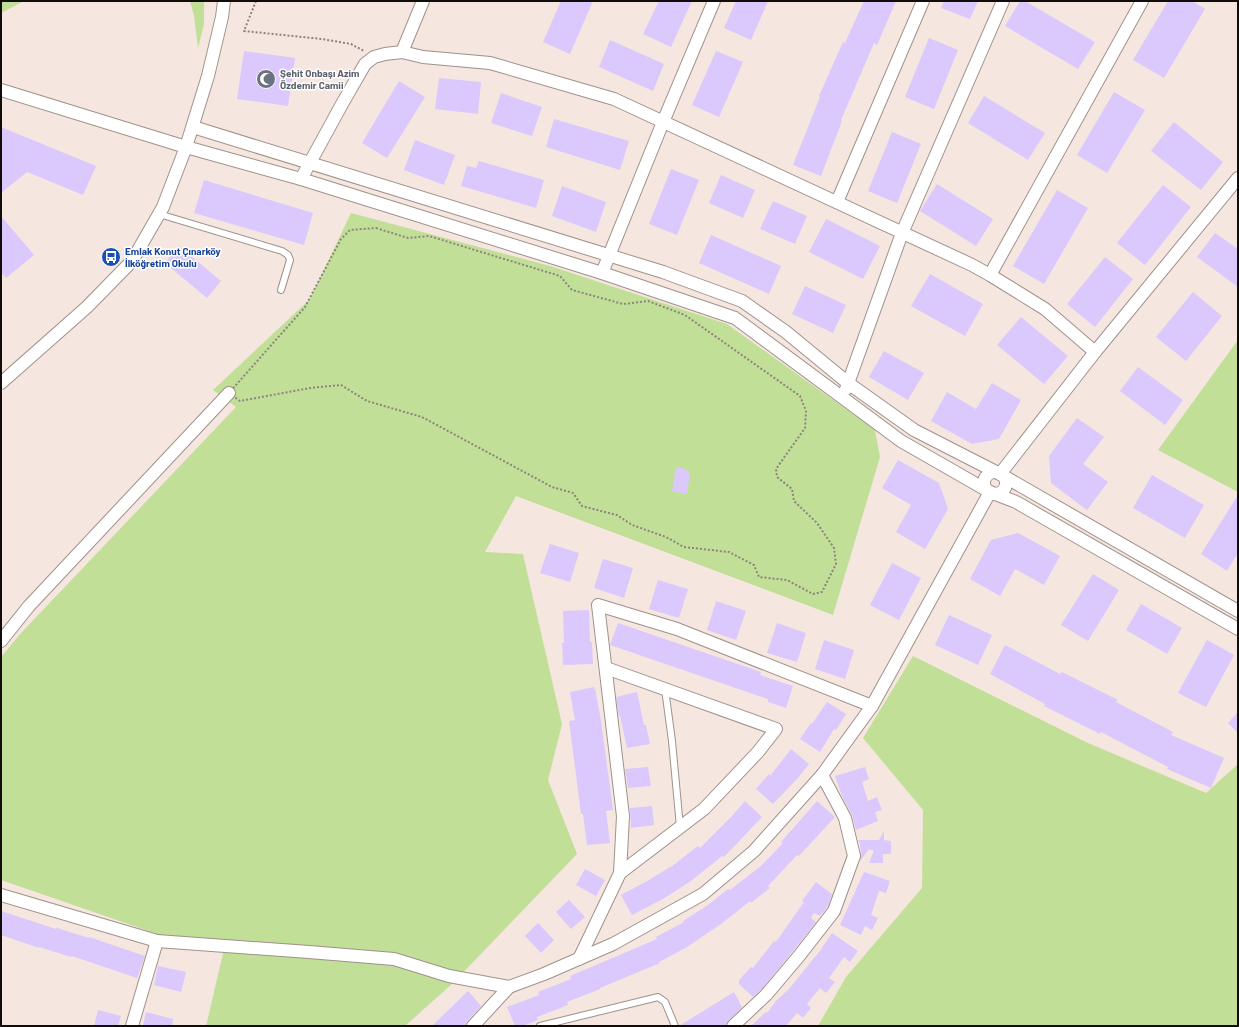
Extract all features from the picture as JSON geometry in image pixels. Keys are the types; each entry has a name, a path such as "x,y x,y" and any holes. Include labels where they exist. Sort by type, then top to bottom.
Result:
{"street":[{"path":"1,383 87,307 132,261 163,208 193,127 208,76 222,17 224,1"},
{"path":"402,52 423,1"},
{"path":"602,273 608,255 714,1"},
{"path":"836,202 923,1"},
{"path":"842,397 902,233 1003,1"},
{"path":"990,275 1142,1"},
{"path":"301,179 365,64 374,57 402,52 422,57 490,63 614,99 990,275 1045,309 1095,352"},
{"path":"1,90 301,179 602,273 736,318 901,441 990,492 1016,502 1238,629"},
{"path":"193,127 663,272 742,301 786,332 848,383 914,430 1000,474 1238,611"},
{"path":"1000,474 1095,352 1238,178"},
{"path":"1,641 29,606 229,393"},
{"path":"990,492 985,488 985,479 988,474 991,473 997,472 1000,474"},
{"path":"473,1026 509,987 544,974 613,944 703,894 754,851 822,775 872,706 990,492"},
{"path":"579,958 620,873 623,816 598,604 677,629 872,706"},
{"path":"606,668 776,729 758,752 704,809 620,873"},
{"path":"733,1026 766,995 799,956 834,910 854,856 845,818 822,775"},
{"path":"1,895 157,941 394,959 449,976 509,987"},
{"path":"132,1026 157,941"}],"lane":[{"path":"159,214 282,251 290,260 281,290"},
{"path":"665,689 672,742 680,827"},
{"path":"540,1026 658,997 665,1002 675,1026"}],"path":[{"path":"256,1 244,30 351,44 374,57"},
{"path":"376,228 408,238 429,236 560,276 572,290 623,304 648,302 685,315 800,396 806,411 805,428 776,469 777,477 792,489 794,500 817,523 834,548 836,564 822,592 813,594 787,580 759,577 754,565 729,552 684,547 666,537 632,525 617,515 582,506 573,493 552,487 422,417 367,401 341,385 310,388 240,401 229,393 305,307 341,239 350,230 376,228"}],"green space":[{"path":"1,1 24,1 1,13"},
{"path":"190,1 204,1 204,24 198,48 194,16"},
{"path":"351,213 550,266 727,324 875,430 880,457 833,615 516,496 485,552 523,554 562,724 548,780 577,854 453,983 405,1026 206,1026 226,941 163,936 1,880 1,657 22,632 236,407 213,390 310,299"},
{"path":"1238,340 1238,492 1158,450"},
{"path":"913,656 1088,743 1206,793 1238,764 1238,1026 818,1026 846,977 922,888 923,810 863,738"}],"building":[{"path":"561,1 593,1 570,54 543,42"},
{"path":"659,1 692,1 671,47 643,34"},
{"path":"736,1 768,1 751,40 724,28"},
{"path":"864,1 896,1 877,45 874,43 841,120 842,121 821,176 793,165 820,97 819,96 843,42 845,43"},
{"path":"944,1 978,1 970,19 941,8"},
{"path":"1020,1 1025,1 1095,42 1078,69 1005,26"},
{"path":"1168,1 1192,1 1205,9 1164,78 1133,60"},
{"path":"929,38 958,50 934,109 905,97"},
{"path":"610,40 664,64 653,91 599,67"},
{"name":"Şehit Onbaşı Azim Özdemir Camii","path":"244,51 295,58 288,106 237,99"},
{"path":"716,51 743,62 719,117 692,105"},
{"path":"439,78 481,82 478,114 435,109"},
{"path":"399,81 425,97 387,158 362,143"},
{"path":"1114,92 1145,110 1107,173 1077,155"},
{"path":"501,93 542,107 532,136 491,123"},
{"path":"984,96 1045,133 1028,160 968,123"},
{"path":"554,119 629,141 620,170 546,147"},
{"path":"1174,122 1223,162 1201,190 1151,151"},
{"path":"1,127 96,166 83,195 27,172 1,193"},
{"path":"892,132 921,144 897,203 868,191"},
{"path":"415,140 455,155 444,185 404,170"},
{"path":"479,161 544,180 536,208 461,186 467,166 476,168"},
{"path":"671,169 699,180 677,235 649,224"},
{"path":"721,175 755,190 743,218 709,203"},
{"path":"204,180 313,213 304,245 194,213"},
{"path":"937,184 993,219 976,246 920,211"},
{"path":"1163,185 1191,207 1145,265 1117,243"},
{"path":"562,186 606,202 596,232 552,216"},
{"path":"1057,190 1088,208 1044,284 1013,266"},
{"path":"773,201 807,216 795,244 760,229"},
{"path":"1,216 34,255 6,278 1,272"},
{"path":"826,219 880,246 863,279 809,252"},
{"path":"1215,233 1238,249 1238,287 1197,257"},
{"path":"711,235 781,266 769,294 699,263"},
{"path":"179,246 221,281 207,298 165,263"},
{"path":"1105,257 1133,279 1095,327 1067,304"},
{"path":"930,274 983,304 965,336 911,306"},
{"path":"805,286 846,305 833,333 792,314"},
{"path":"1193,292 1222,316 1186,361 1156,337"},
{"path":"1021,317 1068,356 1044,384 997,345"},
{"path":"884,351 924,373 908,400 869,377"},
{"path":"1138,367 1183,400 1165,425 1120,391"},
{"path":"992,383 1021,400 999,439 972,444 931,421 947,392 976,409"},
{"path":"1077,418 1104,437 1083,464 1108,482 1087,510 1051,483 1049,456"},
{"path":"898,460 939,483 948,509 925,549 896,532 911,505 882,488"},
{"path":"676,467 685,469 690,473 687,494 672,491"},
{"path":"1152,475 1204,505 1185,538 1133,508"},
{"path":"1238,495 1238,553 1227,571 1201,554"},
{"path":"1018,533 1060,556 1044,585 1015,569 1000,596 970,579 991,540"},
{"path":"550,544 579,553 570,582 540,573"},
{"path":"603,559 633,568 624,598 594,588"},
{"path":"892,563 921,578 899,620 870,605"},
{"path":"1093,574 1119,590 1088,641 1061,625"},
{"path":"658,580 688,589 679,618 649,609"},
{"path":"716,601 746,611 736,640 707,630"},
{"path":"1141,604 1182,628 1167,654 1126,630"},
{"path":"589,610 590,642 592,642 593,664 563,665 563,611"},
{"path":"949,615 992,635 978,665 935,645"},
{"path":"618,623 761,672 760,675 793,686 786,708 768,702 768,699 610,645"},
{"path":"777,623 806,633 797,662 767,653"},
{"path":"824,640 854,650 845,679 815,669"},
{"path":"1207,640 1234,655 1206,707 1178,693"},
{"path":"1005,645 1060,674 1062,672 1118,700 1116,702 1173,732 1171,735 1224,758 1211,788 1167,769 1168,767 1101,732 1100,734 1044,706 1045,704 990,674"},
{"path":"594,687 601,721 613,810 606,811 610,843 587,845 583,814 581,814 569,721 575,720 570,692"},
{"path":"637,692 644,725 646,725 650,744 627,748 616,697"},
{"path":"827,702 846,714 836,730 834,729 820,752 800,739"},
{"path":"1238,712 1238,733 1228,723"},
{"path":"791,749 809,764 773,804 756,789 769,774 770,776"},
{"path":"648,767 651,786 628,788 625,769"},
{"path":"865,767 869,779 862,782 868,801 877,797 882,810 875,812 878,821 856,830 852,815 842,796 835,776"},
{"path":"745,801 762,817 724,857 722,856 691,881 663,899 632,915 621,895 671,867 698,846 700,848"},
{"path":"817,801 835,817 799,856 797,855 768,886 770,888 751,903 750,901 721,924 687,947 659,962 660,963 567,1002 568,1005 537,1017 538,1020 523,1026 515,1026 507,1007 539,995 538,992 571,979 570,976 657,939 656,937 684,922 683,921 708,905 728,889 730,890 761,866 783,843 781,842"},
{"path":"652,806 654,825 631,828 630,808"},
{"path":"884,831 884,840 891,841 891,854 883,854 883,863 869,863 874,851 869,849 860,861 860,843 858,840 879,840"},
{"path":"585,869 605,880 596,896 576,885"},
{"path":"864,872 890,881 886,893 879,891 871,915 878,918 872,930 865,926 861,935 840,925"},
{"path":"816,882 832,894 828,906 820,916 814,913 811,918 816,922 761,990 753,997 739,984 739,980 751,967 753,968 774,941 776,942"},
{"path":"569,900 585,917 571,929 556,912"},
{"path":"1,911 56,929 57,928 89,937 145,956 137,978 72,956 71,957 39,948 1,935"},
{"path":"538,923 554,940 541,953 525,936"},
{"path":"832,933 858,951 850,962 844,957 829,978 835,982 826,993 820,988 807,1004 811,1008 803,1018 797,1013 786,1026 751,1026 766,1012 767,1013 776,1001 789,989 819,952"},
{"path":"158,966 186,972 181,992 154,985"},
{"path":"468,991 481,1006 467,1021 465,1026 432,1026"},
{"path":"734,992 742,1007 726,1025 679,1026"},
{"path":"98,1010 121,1016 118,1026 94,1026"},
{"path":"146,1012 173,1019 172,1026 143,1026"}],"place":[{"name":"Şehit Onbaşı Azim Özdemir Camii","path":"266,79"},
{"name":"Emlak Konut Çınarköy İlköğretim Okulu","path":"111,257"}]}
